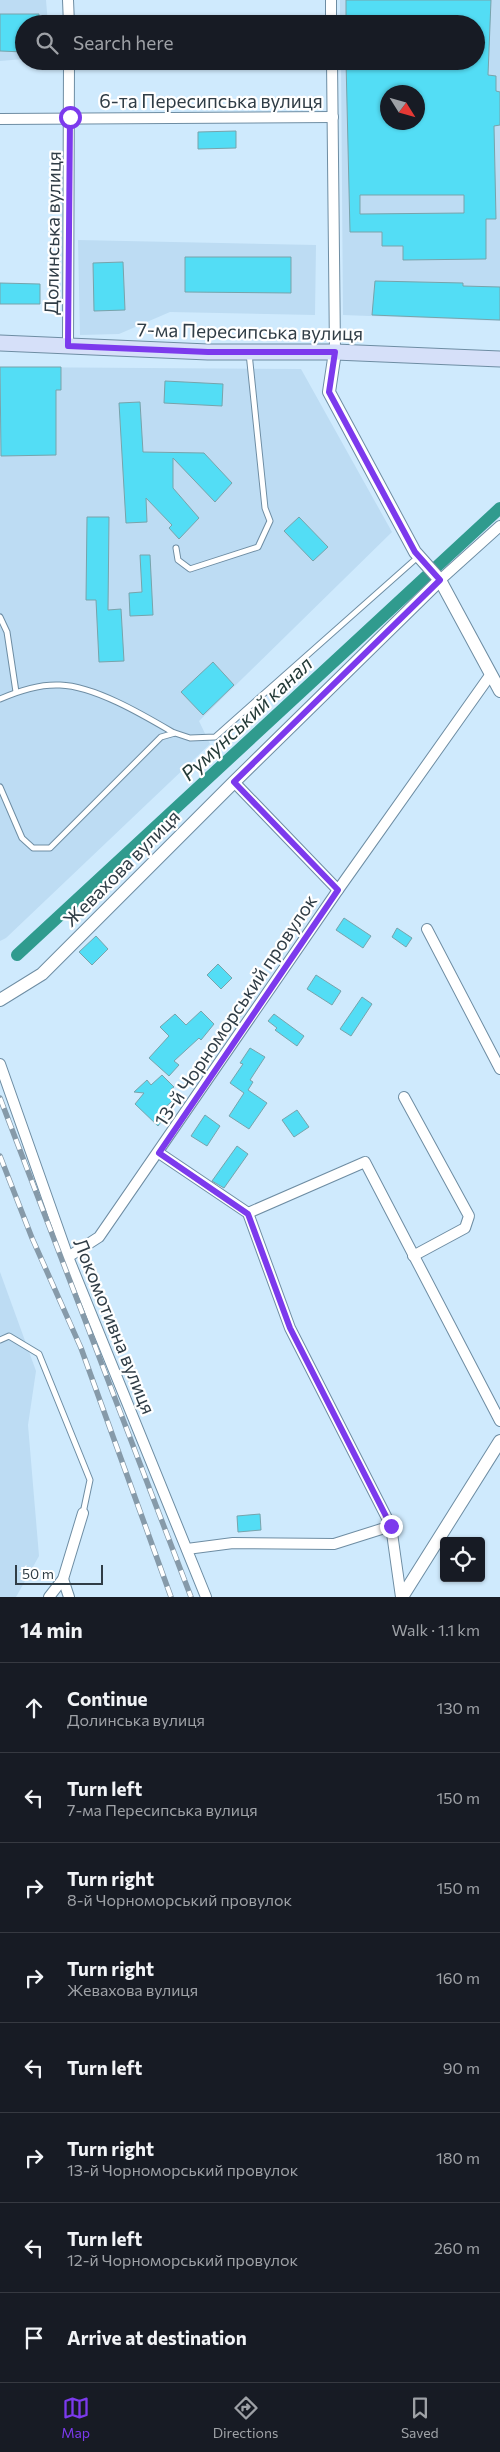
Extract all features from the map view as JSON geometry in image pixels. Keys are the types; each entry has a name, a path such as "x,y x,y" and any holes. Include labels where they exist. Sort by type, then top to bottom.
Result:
{"main road":[{"name":"7-ма Пересипська вулиця","path":"0,343 249,352 335,352 500,359"}],"street":[{"path":"68,0 69,15"},
{"path":"331,0 331,15"},
{"name":"Долинська вулиця","path":"68,346 70,70"},
{"path":"332,70 335,352 329,392 418,556 440,580 500,691"},
{"name":"6-та Пересипська вулиця","path":"0,119 70,117 332,117"},
{"name":"Жевахова вулиця","path":"0,1000 42,974 440,580 500,526"},
{"name":"13-й Чорноморський провулок","path":"68,1257 99,1237 159,1153 338,890 491,674"},
{"path":"234,782 338,890"},
{"path":"427,929 500,1069"},
{"name":"Локомотивна вулиця","path":"0,1064 68,1257 206,1597"},
{"path":"404,1096 469,1216 465,1228 413,1256"},
{"path":"159,1153 248,1214 290,1328 391,1526 401,1597"},
{"path":"248,1214 364,1162 500,1421"},
{"path":"401,1597 500,1441"},
{"path":"49,1597 63,1579 83,1513"},
{"path":"187,1549 233,1543 334,1544 391,1526"},
{"path":"63,1579 69,1597"}],"lane":[{"path":"176,548 178,560 190,569 258,547 270,521 265,508 249,352"},
{"path":"0,699 16,692 61,685 91,692 138,712 175,734 190,738 215,736 418,556"},
{"path":"0,617 8,632 16,692"},
{"path":"0,787 22,838 33,848 50,848 162,737 175,734"},
{"path":"0,1340 9,1336 39,1354 90,1480 83,1513"}],"shaded area":[{"path":"0,0 46,0 47,15 15,15 15,60 0,61"},
{"path":"340,0 500,0 500,321 343,315 341,70 485,70 485,15 340,15"},
{"path":"78,240 316,245 315,315 170,312 119,334 80,335"},
{"path":"0,367 301,369 392,532 199,721 210,744 6,938 0,941"},
{"path":"0,1272 36,1371 28,1425 39,1556 16,1597 0,1597"}],"building":[{"path":"346,0 491,0 488,75 496,76 496,91 500,92 500,125 494,126 496,219 486,219 486,259 403,260 403,246 382,246 382,232 350,232 346,70 485,70 485,15 346,15","holes":["360,195 464,195 464,213 360,214"]},
{"path":"0,14 39,14 15,15 15,52 0,51"},
{"path":"236,131 236,148 198,149 198,132"},
{"path":"185,257 291,257 291,293 185,292"},
{"path":"123,262 125,310 94,311 93,263"},
{"path":"375,281 463,283 463,286 500,287 500,320 372,315"},
{"path":"0,283 40,284 40,304 0,304"},
{"path":"0,367 61,367 61,390 56,390 56,455 1,456"},
{"path":"165,381 223,384 222,406 164,403"},
{"path":"140,402 143,452 204,453 232,483 215,502 173,458 173,488 199,518 179,539 169,528 172,525 146,498 147,522 126,523 119,403"},
{"path":"87,517 109,517 108,610 121,609 124,661 99,662 96,600 86,600"},
{"path":"299,517 328,547 313,561 284,531"},
{"path":"140,555 150,555 153,615 130,616 129,593 142,592"},
{"path":"213,662 234,685 203,715 181,692"},
{"path":"344,918 371,936 363,948 336,930"},
{"path":"397,928 412,938 406,947 392,937"},
{"path":"96,936 108,949 92,965 79,952"},
{"path":"218,964 232,978 221,989 207,975"},
{"path":"316,975 341,991 332,1005 307,989"},
{"path":"362,997 372,1004 351,1036 340,1029"},
{"path":"201,1011 214,1024 201,1040 199,1038 174,1061 179,1065 169,1076 149,1058 169,1036 160,1027 175,1014 186,1025"},
{"path":"274,1014 304,1036 297,1046 275,1030 277,1028 268,1021"},
{"path":"250,1048 265,1057 250,1080 253,1082 248,1090 267,1103 249,1129 229,1116 244,1093 230,1083 243,1064 240,1063"},
{"path":"162,1075 174,1087 171,1089 178,1096 162,1110 166,1115 158,1126 135,1104 144,1093 134,1092 147,1080 151,1085"},
{"path":"297,1110 309,1127 294,1137 282,1120"},
{"path":"205,1115 220,1126 207,1146 191,1136"},
{"path":"237,1146 248,1154 224,1188 212,1181"},
{"path":"260,1514 261,1530 238,1532 237,1516"}],"waterway":[{"name":"Румунський канал","path":"17,955 500,508"}],"railway":[{"path":"0,1098 191,1597"},
{"path":"0,1156 32,1238 81,1348 171,1597"}],"route":[{"path":"70,117 68,346 208,352 335,352 329,392 415,552 440,580 234,782 338,890 159,1153 248,1214 290,1328 391,1526"}]}
